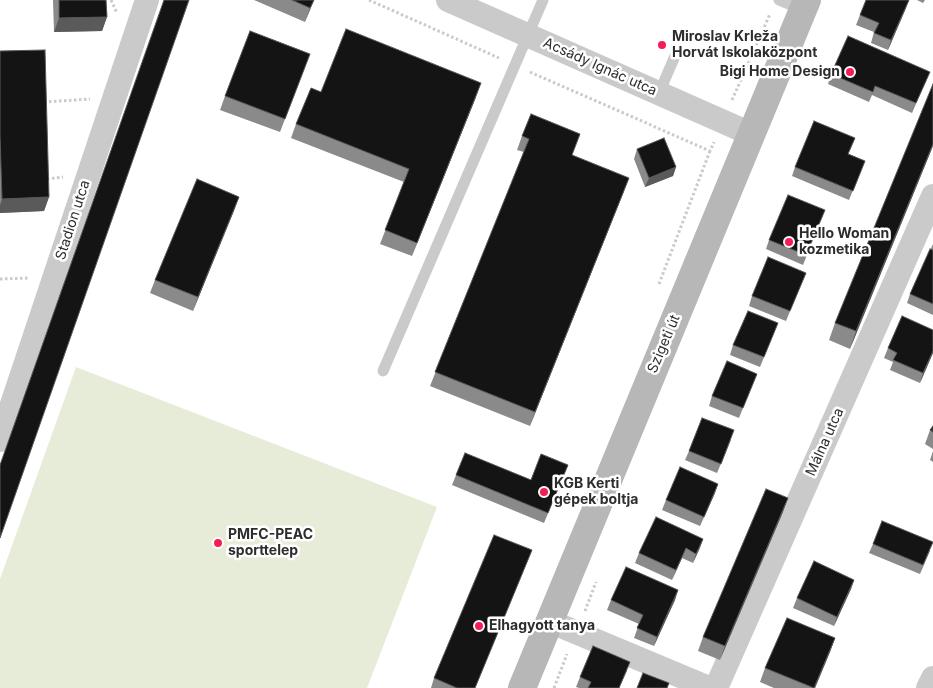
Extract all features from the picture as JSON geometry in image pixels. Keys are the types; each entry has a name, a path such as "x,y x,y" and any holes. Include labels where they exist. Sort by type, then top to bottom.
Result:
{"street":[{"name":"Stadion utca","path":"0,440 147,0"},
{"name":"Acsády Ignác utca","path":"448,0 751,134"},
{"name":"Szigeti út","path":"522,688 751,134 790,5"},
{"name":"Málna utca","path":"716,688 933,196"},
{"path":"549,621 709,688"},
{"path":"928,688 933,678"}],"lane":[{"path":"383,372 543,0"},
{"path":"659,93 676,56"}],"path":[{"path":"111,0 118,16"},
{"path":"369,0 710,151 723,122 790,5"},
{"path":"41,102 90,99"},
{"path":"44,180 64,177"},
{"path":"0,279 30,278"}],"green space":[{"name":"PMFC-PEAC sporttelep","path":"76,367 437,507 367,688 0,688 0,579"}],"building":[{"path":"59,0 106,0 107,17 59,18"},
{"path":"164,0 189,0 0,538 0,465"},
{"path":"292,0 314,0 310,8"},
{"path":"866,0 909,0 891,40 874,33 879,23 860,15"},
{"path":"346,29 481,83 417,243 385,230 409,169 296,124 311,88 321,92"},
{"path":"250,31 310,54 285,119 225,96"},
{"path":"848,36 930,72 916,103 875,86 873,92 831,74"},
{"path":"45,50 49,197 2,199 0,51"},
{"path":"933,84 933,144 856,331 835,323"},
{"path":"531,114 580,134 572,155 629,178 535,412 435,372 529,139 522,136"},
{"path":"814,121 855,138 848,154 865,161 853,191 795,167"},
{"path":"664,138 676,167 649,178 637,149"},
{"path":"197,179 239,197 198,297 155,280"},
{"path":"788,195 825,210 806,255 769,240"},
{"path":"930,249 933,250 933,304 910,294"},
{"path":"768,257 806,273 790,311 752,296"},
{"path":"748,311 778,323 764,357 733,345"},
{"path":"902,316 933,330 933,351 923,373 893,360 897,353 888,348"},
{"path":"727,361 757,374 743,408 712,396"},
{"path":"702,418 734,430 721,464 689,451"},
{"path":"465,453 531,480 541,454 568,465 548,513 456,475"},
{"path":"680,467 718,484 704,517 666,500"},
{"path":"766,489 788,498 725,646 703,637"},
{"path":"656,517 703,539 696,554 686,548 676,570 639,553"},
{"path":"882,521 933,542 923,565 873,544"},
{"name":"Elhagyott tanya","path":"494,535 532,550 475,688 457,688 434,678"},
{"path":"814,561 854,580 837,617 797,598"},
{"path":"626,567 678,590 657,637 637,628 643,615 611,600"},
{"path":"787,618 835,638 814,688 765,668"},
{"path":"593,646 630,662 619,688 588,688 591,682 580,677"},
{"path":"643,673 669,683 667,688 637,688"}],"place":[{"name":"Miroslav Krleža Horvát Iskolaközpont","path":"662,45"},
{"name":"Bigi Home Design","path":"850,72"},
{"name":"Hello Woman kozmetika","path":"789,242"},
{"name":"KGB Kerti gépek boltja","path":"544,492"},
{"name":"PMFC-PEAC sporttelep","path":"218,543"},
{"name":"Elhagyott tanya","path":"479,626"}]}
